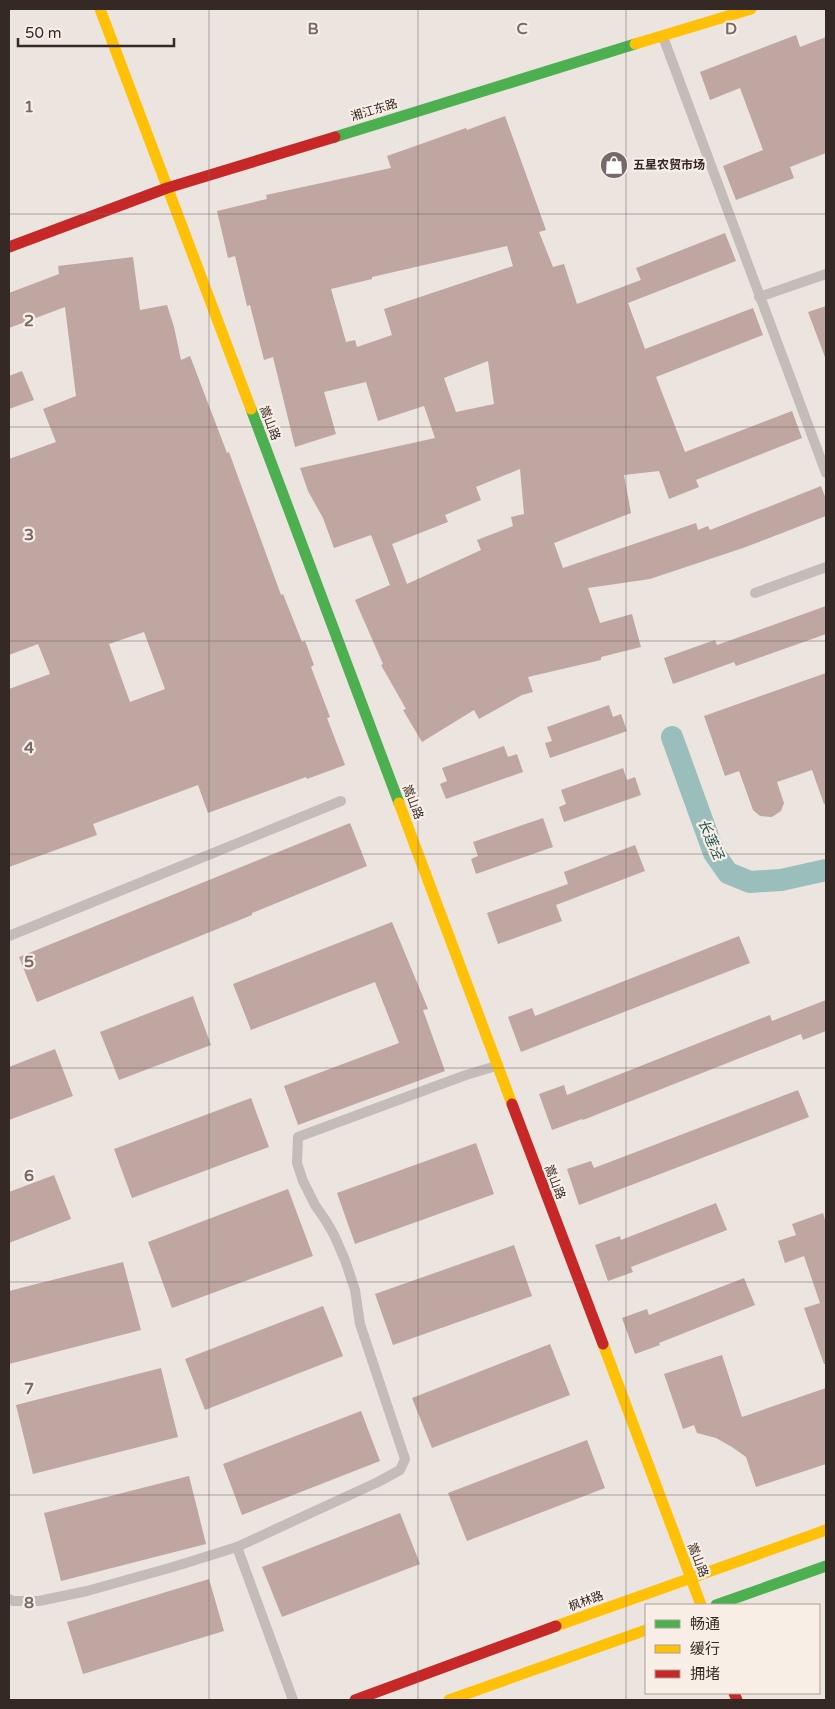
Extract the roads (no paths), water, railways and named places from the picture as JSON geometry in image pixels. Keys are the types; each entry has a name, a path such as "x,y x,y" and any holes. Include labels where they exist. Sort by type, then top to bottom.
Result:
{"street":[{"name":"嵩山路","path":"100,9 689,1578 701,1604"},
{"name":"湘江东路","path":"9,247 167,188 751,9"},
{"name":"枫林路","path":"356,1700 826,1530"},
{"path":"719,1604 826,1566"},
{"path":"449,1700 645,1630"}],"lane":[{"path":"662,36 826,473"},
{"path":"759,297 826,274"},
{"path":"755,593 826,567"},
{"path":"9,936 341,801"},
{"path":"9,1599 12,1601 39,1601 173,1567 237,1547 400,1470 405,1459 360,1324 355,1290 334,1235 315,1205 303,1181 297,1163 298,1137 496,1065"},
{"path":"237,1547 293,1700"}],"waterway":[{"name":"长莲泾","path":"672,737 714,853 728,873 750,882 781,880 826,870"}],"place":[{"name":"五星农贸市场","path":"614,165"}]}
